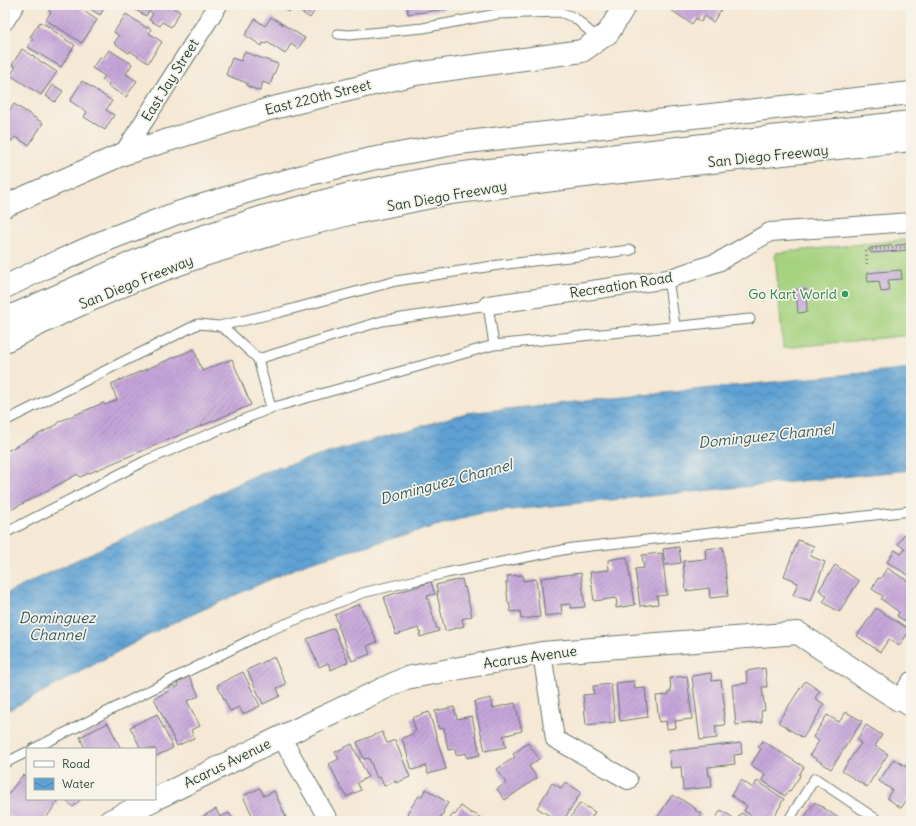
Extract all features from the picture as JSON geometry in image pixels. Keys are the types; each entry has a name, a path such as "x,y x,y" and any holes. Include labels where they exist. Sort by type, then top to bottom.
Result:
{"main road":[{"name":"East 220th Street","path":"5,206 123,154 269,108 415,74 582,51 608,33 626,5"},
{"path":"5,287 109,239 177,213 256,189 371,159 459,143 532,134 911,93"},
{"path":"5,305 158,240 232,216 382,175 504,155 911,113"},
{"path":"5,319 159,251 263,216 346,196 437,177 472,172 911,122"},
{"name":"San Diego Freeway","path":"5,341 68,310 133,281 197,257 280,232 349,214 457,192 593,175 911,140"},
{"name":"Acarus Avenue","path":"156,799 406,678 542,653 798,633 905,704"},
{"name":"Acarus Avenue","path":"110,821 153,800"}],"street":[{"path":"5,21 15,5"},
{"name":"East Jay Street","path":"123,154 218,5"},
{"name":"Recreation Road","path":"488,306 668,279 718,262 770,232 911,222"},
{"path":"542,653 555,739 628,780"},
{"path":"905,704 911,681"},
{"path":"281,737 329,821"}],"lane":[{"path":"338,34 349,35 423,28 497,14 560,12 575,18 598,39"},
{"path":"5,421 198,324 219,326 281,312 396,280 500,265 632,250"},
{"path":"668,279 675,326"},
{"path":"258,359 382,321 488,306 494,345"},
{"path":"5,533 145,461 271,408 494,345 750,319"},
{"path":"219,326 230,333 258,359 271,408"},
{"path":"36,748 268,631 362,593 446,572 573,548 911,511"},
{"path":"5,763 26,752"},
{"path":"788,821 815,778 879,821"}],"path":[{"path":"867,264 866,250 911,247"}],"green space":[{"name":"Go Kart World","path":"911,239 911,335 783,348 775,253"}],"water":[{"name":"Dominguez Channel","path":"911,368 911,470 481,513 307,563 162,628 5,712 5,594 260,473 466,413"}],"building":[{"path":"51,5 75,5 97,20 82,43 46,20 51,12 48,10"},
{"path":"84,5 106,5 100,15"},
{"path":"134,5 170,5 180,12 171,27 162,22 160,26 149,20 153,14 149,11 146,16 132,8"},
{"path":"279,5 318,5 310,18 292,6 289,12"},
{"path":"407,5 446,5 447,9 408,14"},
{"path":"670,5 724,5 713,22 704,16 701,22 696,18 692,24 668,8"},
{"path":"126,14 147,28 148,27 151,29 149,33 162,42 148,63 130,51 129,53 114,43 119,36 114,32"},
{"path":"271,17 305,38 298,49 291,44 285,54 267,42 266,44 263,43 262,46 245,35 255,19 265,26"},
{"path":"40,22 53,29 52,30 75,45 61,67 28,47 33,39 30,37"},
{"path":"22,49 57,72 41,95 10,75 16,67 12,65"},
{"path":"109,50 132,64 126,74 137,81 126,97 108,86 109,84 102,80 105,76 92,68 100,57 103,59"},
{"path":"244,52 278,64 270,85 263,82 260,91 247,86 247,83 226,75 232,58 241,61"},
{"path":"82,81 112,101 106,110 114,115 105,130 84,117 87,112 70,101"},
{"path":"53,85 63,91 55,102 46,96"},
{"path":"14,104 43,123 29,145 15,137 12,141 5,136 5,117"},
{"path":"908,244 911,245 911,250 871,253 870,248"},
{"path":"901,270 902,279 888,280 889,291 881,292 879,281 868,282 867,273"},
{"path":"806,289 807,312 798,313 796,290"},
{"path":"194,349 202,371 232,359 251,405 80,477 78,474 5,513 5,452 58,424 58,422 103,403 105,405 117,400 111,384"},
{"path":"905,533 911,537 911,577 887,562 895,550 901,554 905,549 898,544"},
{"path":"798,540 814,546 810,556 825,562 811,601 793,595 798,583 784,576"},
{"path":"679,547 681,563 665,565 663,549"},
{"path":"723,547 728,596 710,598 709,588 686,591 683,561 706,559 705,549"},
{"path":"662,553 667,595 657,596 658,604 640,606 635,569 644,568 642,555"},
{"path":"627,557 635,605 616,608 616,598 594,601 590,572 609,570 608,560"},
{"path":"835,565 859,581 839,612 823,602 827,596 819,590"},
{"path":"887,568 911,583 911,625 897,616 899,612 881,599 883,596 872,589 878,578 880,579"},
{"path":"581,573 585,607 571,608 570,604 561,605 562,614 545,616 541,578"},
{"path":"523,575 523,581 536,579 540,617 521,619 520,611 511,612 508,603 506,582 508,582 507,576"},
{"path":"462,579 472,616 462,619 464,626 445,631 436,585"},
{"path":"431,582 435,594 427,596 437,629 439,631 420,637 419,634 421,634 418,628 396,635 384,597"},
{"path":"359,604 377,642 367,646 370,654 352,661 335,615"},
{"path":"876,608 910,630 899,646 889,639 880,652 857,636"},
{"path":"334,628 348,662 331,670 328,663 319,667 307,639"},
{"path":"274,657 286,684 277,688 280,696 263,704 247,670"},
{"path":"765,668 767,687 762,687 765,710 761,711 762,722 736,725 732,685 748,683 746,671"},
{"path":"243,672 260,706 243,714 239,707 230,711 217,685"},
{"path":"711,673 712,681 721,680 725,709 723,710 725,725 715,726 717,738 700,740 692,676"},
{"path":"189,676 199,696 187,701 200,726 191,730 194,738 177,746 154,698 169,691 168,688 174,685 175,688 179,686 177,683"},
{"path":"687,676 692,719 675,721 676,728 667,729 666,721 659,722 656,696 668,695 668,692 671,692 670,678"},
{"path":"634,681 635,689 645,688 648,717 620,721 616,683"},
{"path":"805,681 820,691 815,698 824,704 803,738 778,722"},
{"path":"611,684 615,722 586,725 583,695 594,694 593,686"},
{"path":"491,698 493,708 515,703 522,731 503,736 506,747 485,751 474,702"},
{"path":"454,707 457,719 472,716 480,755 467,758 466,753 456,755 455,749 448,750 444,728 439,729 435,711"},
{"path":"429,712 446,769 428,774 426,766 412,770 402,738 413,734 413,732 416,731 412,718"},
{"path":"846,712 862,721 831,769 810,755 819,741 813,737 827,715 839,722"},
{"path":"157,714 173,748 156,756 156,748 140,748 130,727"},
{"path":"108,723 120,748 85,748 80,737"},
{"path":"866,725 882,735 875,746 888,754 867,787 842,771 861,743 857,740"},
{"path":"382,732 387,743 395,740 410,777 384,786 380,777 377,778 369,758 364,759 357,742"},
{"path":"763,741 804,767 799,775 800,776 785,796 762,780 765,774 751,765 761,749 758,747"},
{"path":"528,743 539,759 529,766 537,778 505,800 497,789 506,783 497,769 515,757 513,754"},
{"path":"741,743 742,754 734,755 735,764 708,767 712,787 683,790 681,767 671,768 669,751"},
{"path":"352,744 368,777 357,783 361,790 347,797 329,764 339,759 335,752"},
{"path":"894,759 906,767 911,759 911,794 901,808 887,798 892,790 879,781"},
{"path":"23,775 26,777 26,800 58,801 44,821 17,821 5,812 5,798"},
{"path":"741,780 753,788 757,781 784,799 771,821 759,821 744,811 747,806 731,795"},
{"path":"565,782 581,792 563,821 558,821 537,808 552,783 561,788"},
{"path":"260,788 264,796 274,791 286,817 279,821 255,821 243,796"},
{"path":"426,789 448,803 438,821 403,821 409,814 407,813 419,796 421,797"},
{"path":"672,795 677,798 678,797 702,814 697,821 655,821"},
{"path":"65,800 80,800 73,807"},
{"path":"815,802 843,821 802,821"},
{"path":"580,803 595,812 589,821 568,821"},
{"path":"461,806 484,820 448,821 453,814 455,815"},
{"path":"216,809 220,817 229,813 234,821 202,821 200,818"},
{"path":"721,810 737,820 741,813 754,821 714,821"}],"place":[{"name":"Go Kart World","path":"845,294"}]}
